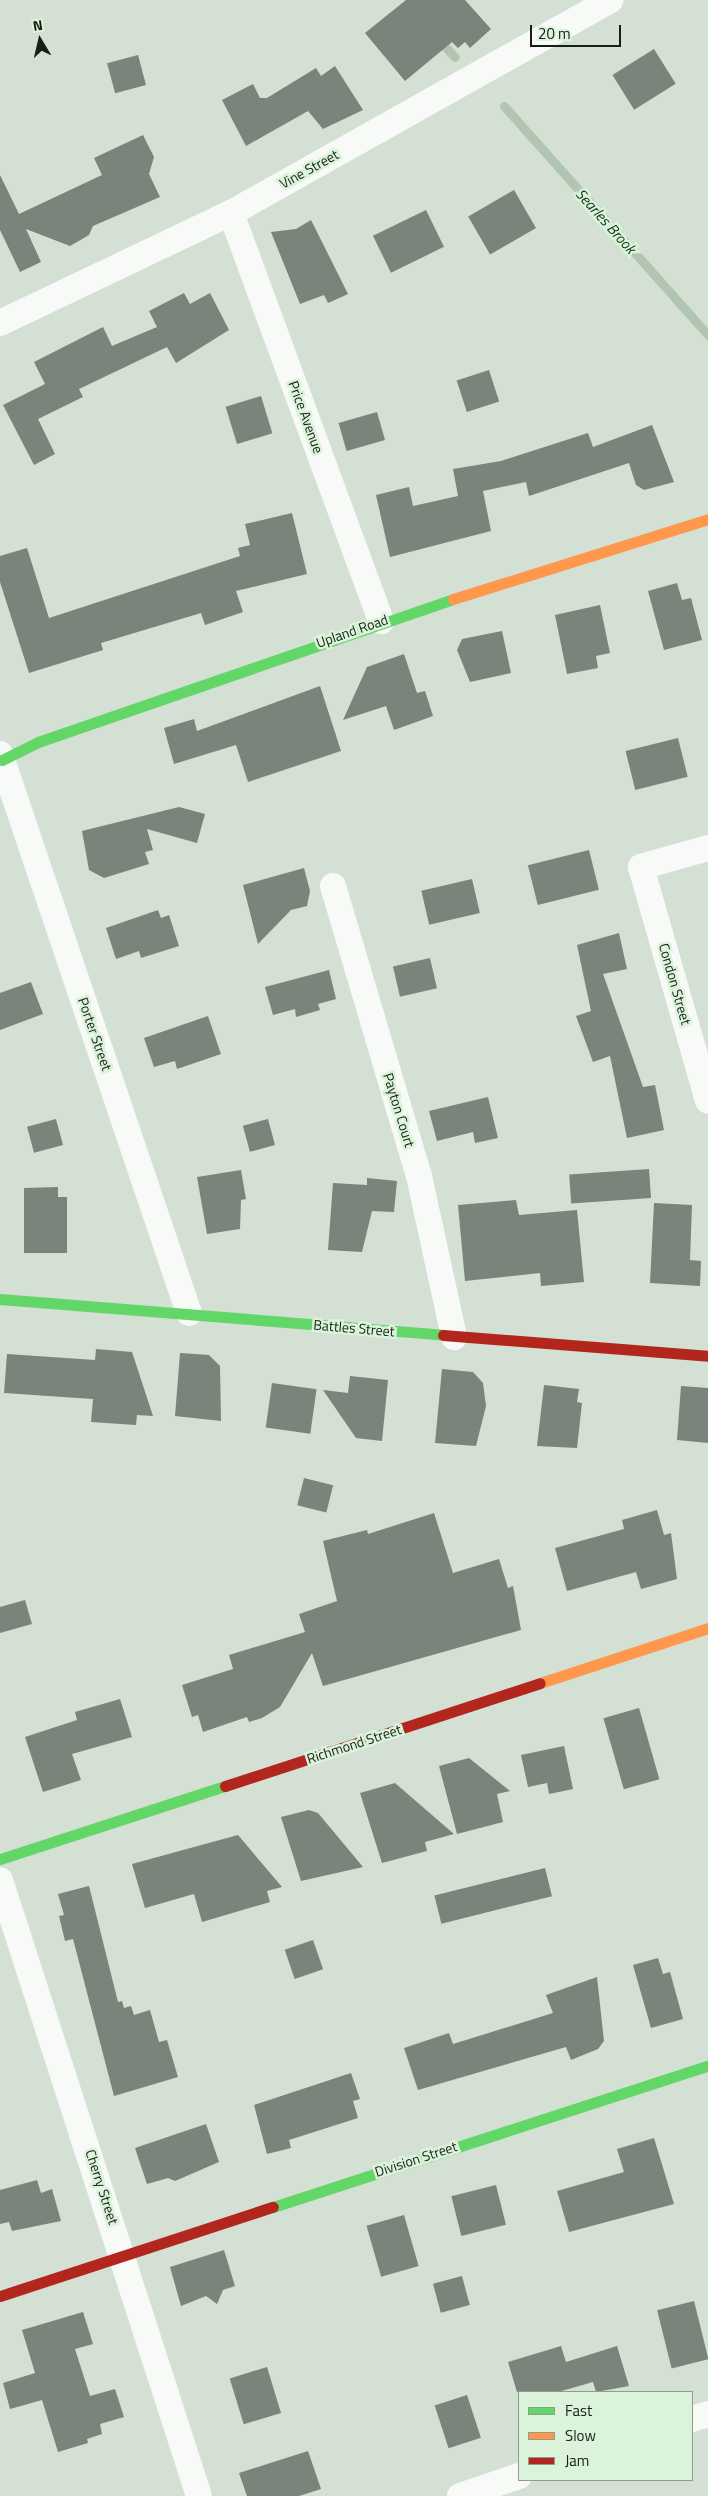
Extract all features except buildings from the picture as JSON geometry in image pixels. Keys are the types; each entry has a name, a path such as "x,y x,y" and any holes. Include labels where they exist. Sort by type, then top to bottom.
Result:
{"street":[{"name":"Vine Street","path":"0,323 231,213 610,0"},
{"name":"Price Avenue","path":"231,213 381,621"},
{"name":"Upland Road","path":"1,757 38,742 381,621 708,519"},
{"name":"Porter Street","path":"1,757 189,1313"},
{"name":"Condon Street","path":"708,848 642,867 708,1102"},
{"name":"Payton Court","path":"333,886 419,1176 454,1337"},
{"name":"Battles Street","path":"0,1299 708,1356"},
{"name":"Richmond Street","path":"0,1860 708,1628"},
{"name":"Cherry Street","path":"0,1880 123,2252 199,2496"},
{"name":"Division Street","path":"0,2296 123,2252 708,2066"},
{"path":"693,2419 708,2414"},
{"path":"460,2496 518,2476"}],"waterway":[{"name":"Searles Brook","path":"439,40 455,57"},
{"name":"Searles Brook","path":"504,106 708,335"}],"traffic: fast":[{"path":"2,760 38,742 453,599"},
{"path":"0,1299 443,1335"},
{"path":"0,1859 225,1786"},
{"path":"273,2207 708,2066"}],"traffic: slow":[{"path":"453,599 708,519"},
{"path":"540,1683 708,1628"}],"traffic: jam":[{"path":"443,1335 708,1356"},
{"path":"225,1786 540,1683"},
{"path":"0,2296 273,2207"}]}
